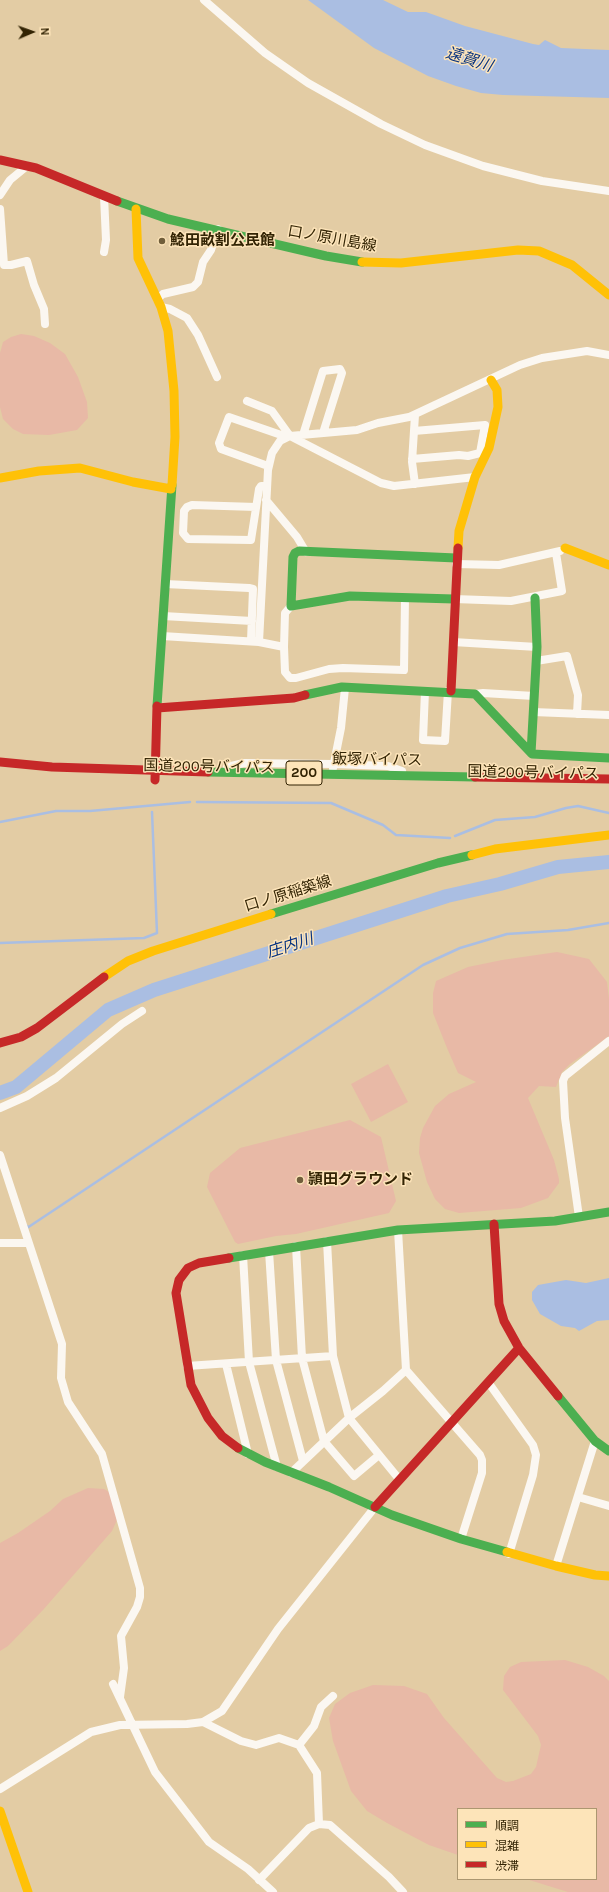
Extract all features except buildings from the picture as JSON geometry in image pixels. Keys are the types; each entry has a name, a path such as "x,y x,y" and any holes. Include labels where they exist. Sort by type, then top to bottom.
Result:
{"main road":[{"name":"口ノ原川島線","path":"0,160 36,168 136,209 168,219 218,229 326,256 359,262 401,263 518,250 539,251 572,265 609,295"},
{"path":"136,209 138,258 159,303 168,331 174,391 175,437 163,616 155,775"},
{"path":"449,691 459,531 475,477 488,448 489,425 498,398 497,390 491,380"},
{"path":"0,478 39,471 80,468 133,482 171,489"},
{"path":"565,548 609,565"},
{"path":"454,600 350,596 291,606 293,557 295,553 306,552 456,561"},
{"path":"531,753 532,712 537,647 535,598"},
{"path":"158,708 294,698 330,689 345,688 449,691 475,694 531,753 537,756 609,758"},
{"name":"飯塚バイパス","path":"0,762 155,775 210,771 609,779"},
{"name":"国道200号バイパス","path":"117,779 155,775 176,781"},
{"name":"国道200号バイパス","path":"198,781 609,788"},
{"name":"口ノ原稲築線","path":"0,1043 21,1036 37,1028 52,1018 111,971 128,961 153,951 438,863 495,849 609,835"},
{"path":"609,1212 555,1222 398,1230 199,1262 188,1268 179,1280 176,1293 191,1385 208,1418 222,1436 248,1454 392,1515 461,1539 509,1554 556,1566 595,1575 609,1576"},
{"path":"494,1224 500,1304 504,1321 519,1348 595,1441 609,1451"},
{"path":"375,1507 519,1348"},
{"path":"0,1811 28,1892"}],"street":[{"path":"204,0 265,53 308,84 382,124 425,145 490,168 542,180 609,191"},
{"path":"0,194 10,180 27,166"},
{"path":"104,196 106,240 104,252"},
{"path":"0,209 2,266 28,261 34,285 44,309 45,324"},
{"path":"217,377 198,335 187,318 159,303 163,294 193,287 198,282 203,262 211,250 218,229"},
{"path":"255,641 268,466 276,444 288,436 357,430 378,422 415,415 520,365 542,358 587,351 609,355"},
{"path":"303,435 323,371 340,369 342,373 323,433"},
{"path":"247,401 272,411 288,436"},
{"path":"415,415 412,459 415,484"},
{"path":"268,466 221,449 219,443 229,417 288,436 381,483 394,486 475,477"},
{"path":"412,459 459,455 468,456 480,453 489,425 414,431"},
{"path":"256,507 187,507 184,511 183,533 188,539 251,540 259,489 261,486 267,486"},
{"path":"266,500 297,537 306,552"},
{"path":"456,561 499,565 556,553 565,548"},
{"path":"454,600 510,602 535,598 562,591 556,553"},
{"path":"165,584 253,589 252,622 255,641"},
{"path":"291,606 285,613 285,672 286,676 296,678 329,669 404,670 405,598"},
{"path":"163,616 252,622"},
{"path":"162,636 255,641 284,647"},
{"path":"452,642 537,647"},
{"path":"536,661 566,656 578,695 577,714"},
{"path":"333,774 341,728 345,688"},
{"path":"426,690 423,740 445,741 449,691"},
{"path":"475,694 483,692 534,696"},
{"path":"532,712 609,715"},
{"path":"609,749 609,758"},
{"path":"210,771 244,763 334,764 388,766 414,775"},
{"path":"0,1108 27,1096 56,1078 122,1024 142,1011"},
{"path":"579,1218 565,1118 564,1081 565,1076 609,1041"},
{"path":"0,1155 62,1344 61,1378 68,1402 102,1454 140,1588 140,1597 137,1607 121,1636 124,1668 120,1697"},
{"path":"398,1230 406,1370 480,1455 482,1466 480,1480 461,1539"},
{"path":"327,1241 333,1356 349,1418 399,1479"},
{"path":"0,1243 28,1243"},
{"path":"296,1246 302,1358 324,1441 354,1476 379,1455"},
{"path":"270,1251 276,1360 303,1461"},
{"path":"243,1255 249,1362 277,1467"},
{"path":"187,1366 333,1356"},
{"path":"226,1364 248,1454"},
{"path":"291,1473 349,1418 384,1391 406,1370"},
{"path":"488,1382 532,1445 536,1455 534,1475 509,1554"},
{"path":"556,1566 595,1441"},
{"path":"578,1497 609,1506"},
{"path":"0,1789 91,1732 107,1727 132,1724 187,1724 203,1722 218,1714 229,1703 278,1629 375,1507"},
{"path":"113,1684 155,1772 209,1842 248,1869 273,1892"},
{"path":"299,1745 314,1726 321,1707 333,1696"},
{"path":"203,1722 241,1741 256,1745 279,1738 299,1745 317,1773 319,1824"},
{"path":"259,1880 310,1828 319,1824 330,1825 389,1877 403,1892"}],"shaded area":[{"path":"21,334 34,336 50,343 65,354 78,377 87,402 88,418 77,430 49,435 23,434 13,429 3,419 0,407 0,353 3,342 11,337"},
{"path":"557,952 589,959 607,982 609,999 609,1036 570,1064 562,1072 556,1087 539,1086 528,1098 554,1160 559,1183 548,1198 521,1208 459,1213 445,1209 435,1199 427,1182 419,1153 420,1138 423,1128 435,1106 449,1094 476,1082 458,1073 433,1013 433,993 436,981 468,967 502,960"},
{"path":"388,1064 408,1102 371,1122 351,1084"},
{"name":"頴田グラウンド","path":"350,1120 381,1137 396,1201 389,1213 296,1234 276,1236 238,1244 235,1242 207,1187 210,1173 240,1148"},
{"path":"88,1488 104,1489 111,1493 117,1520 112,1531 43,1610 8,1646 0,1651 0,1543 18,1533 50,1511 63,1499"},
{"path":"565,1660 588,1667 604,1676 609,1681 609,1892 568,1892 529,1880 597,1880 597,1808 457,1808 457,1855 429,1845 367,1811 351,1791 333,1741 329,1718 335,1704 350,1693 373,1685 404,1686 427,1694 444,1718 497,1778 506,1782 531,1774 536,1767 541,1745 538,1736 503,1690 504,1676 510,1667 521,1662"}],"water":[{"name":"遠賀川","path":"308,0 383,0 408,12 426,12 465,26 533,44 539,45 545,40 561,48 609,50 609,98 503,95 481,93 456,86 428,76 374,48"},
{"path":"609,1278 609,1320 597,1321 579,1331 575,1328 561,1326 540,1314 532,1300 532,1292 538,1285 566,1280 586,1283"}],"waterway":[{"path":"0,822 56,811 90,811 190,802"},
{"path":"197,802 331,803 383,825 396,835 450,838"},
{"path":"455,836 495,820 535,817 578,806 609,813"},
{"path":"0,943 144,938 157,933 152,812"},
{"name":"庄内川","path":"0,1093 16,1087 108,1010 154,990 447,896 500,884 558,867 609,862"},
{"path":"27,1226 27,1228 423,965 460,948 507,934 568,930 609,923"}],"traffic: fast":[{"path":"117,201 168,219 326,256 362,262"},
{"path":"157,706 172,485"},
{"path":"454,599 350,596 291,606 293,557 295,553 299,551 456,558"},
{"path":"531,753 537,647 535,598"},
{"path":"305,695 342,687 475,694 532,754 609,758"},
{"path":"208,772 475,777"},
{"path":"271,914 438,863 472,855"},
{"path":"229,1258 398,1230 555,1221 609,1212"},
{"path":"558,1396 595,1441 609,1451"},
{"path":"238,1448 265,1462 329,1487 392,1515 461,1539 507,1552"}],"traffic: slow":[{"path":"136,209 138,258 161,307 168,331 174,391 175,437 172,485"},
{"path":"362,262 401,263 518,250 539,251 572,265 609,295"},
{"path":"458,548 459,531 475,477 489,448 498,407 497,390 491,380"},
{"path":"0,478 39,471 80,468 133,482 171,489"},
{"path":"565,548 609,565"},
{"path":"472,855 495,849 609,835"},
{"path":"104,977 128,961 153,951 271,914"},
{"path":"507,1552 556,1566 595,1575 609,1576"},
{"path":"0,1811 28,1892"}],"traffic: jam":[{"path":"0,160 36,168 117,201"},
{"path":"451,691 458,548"},
{"path":"157,708 294,698 305,695"},
{"path":"155,780 157,706"},
{"path":"0,762 52,767 208,772"},
{"path":"475,777 609,779"},
{"path":"0,1043 21,1037 37,1028 104,977"},
{"path":"494,1224 499,1304 504,1321 519,1348 558,1396"},
{"path":"229,1258 199,1263 188,1268 179,1280 176,1293 191,1385 208,1418 222,1436 238,1448"},
{"path":"375,1507 519,1348"}],"place":[{"name":"鯰田畝割公民館","path":"162,241"},
{"name":"頴田グラウンド","path":"300,1180"}]}
